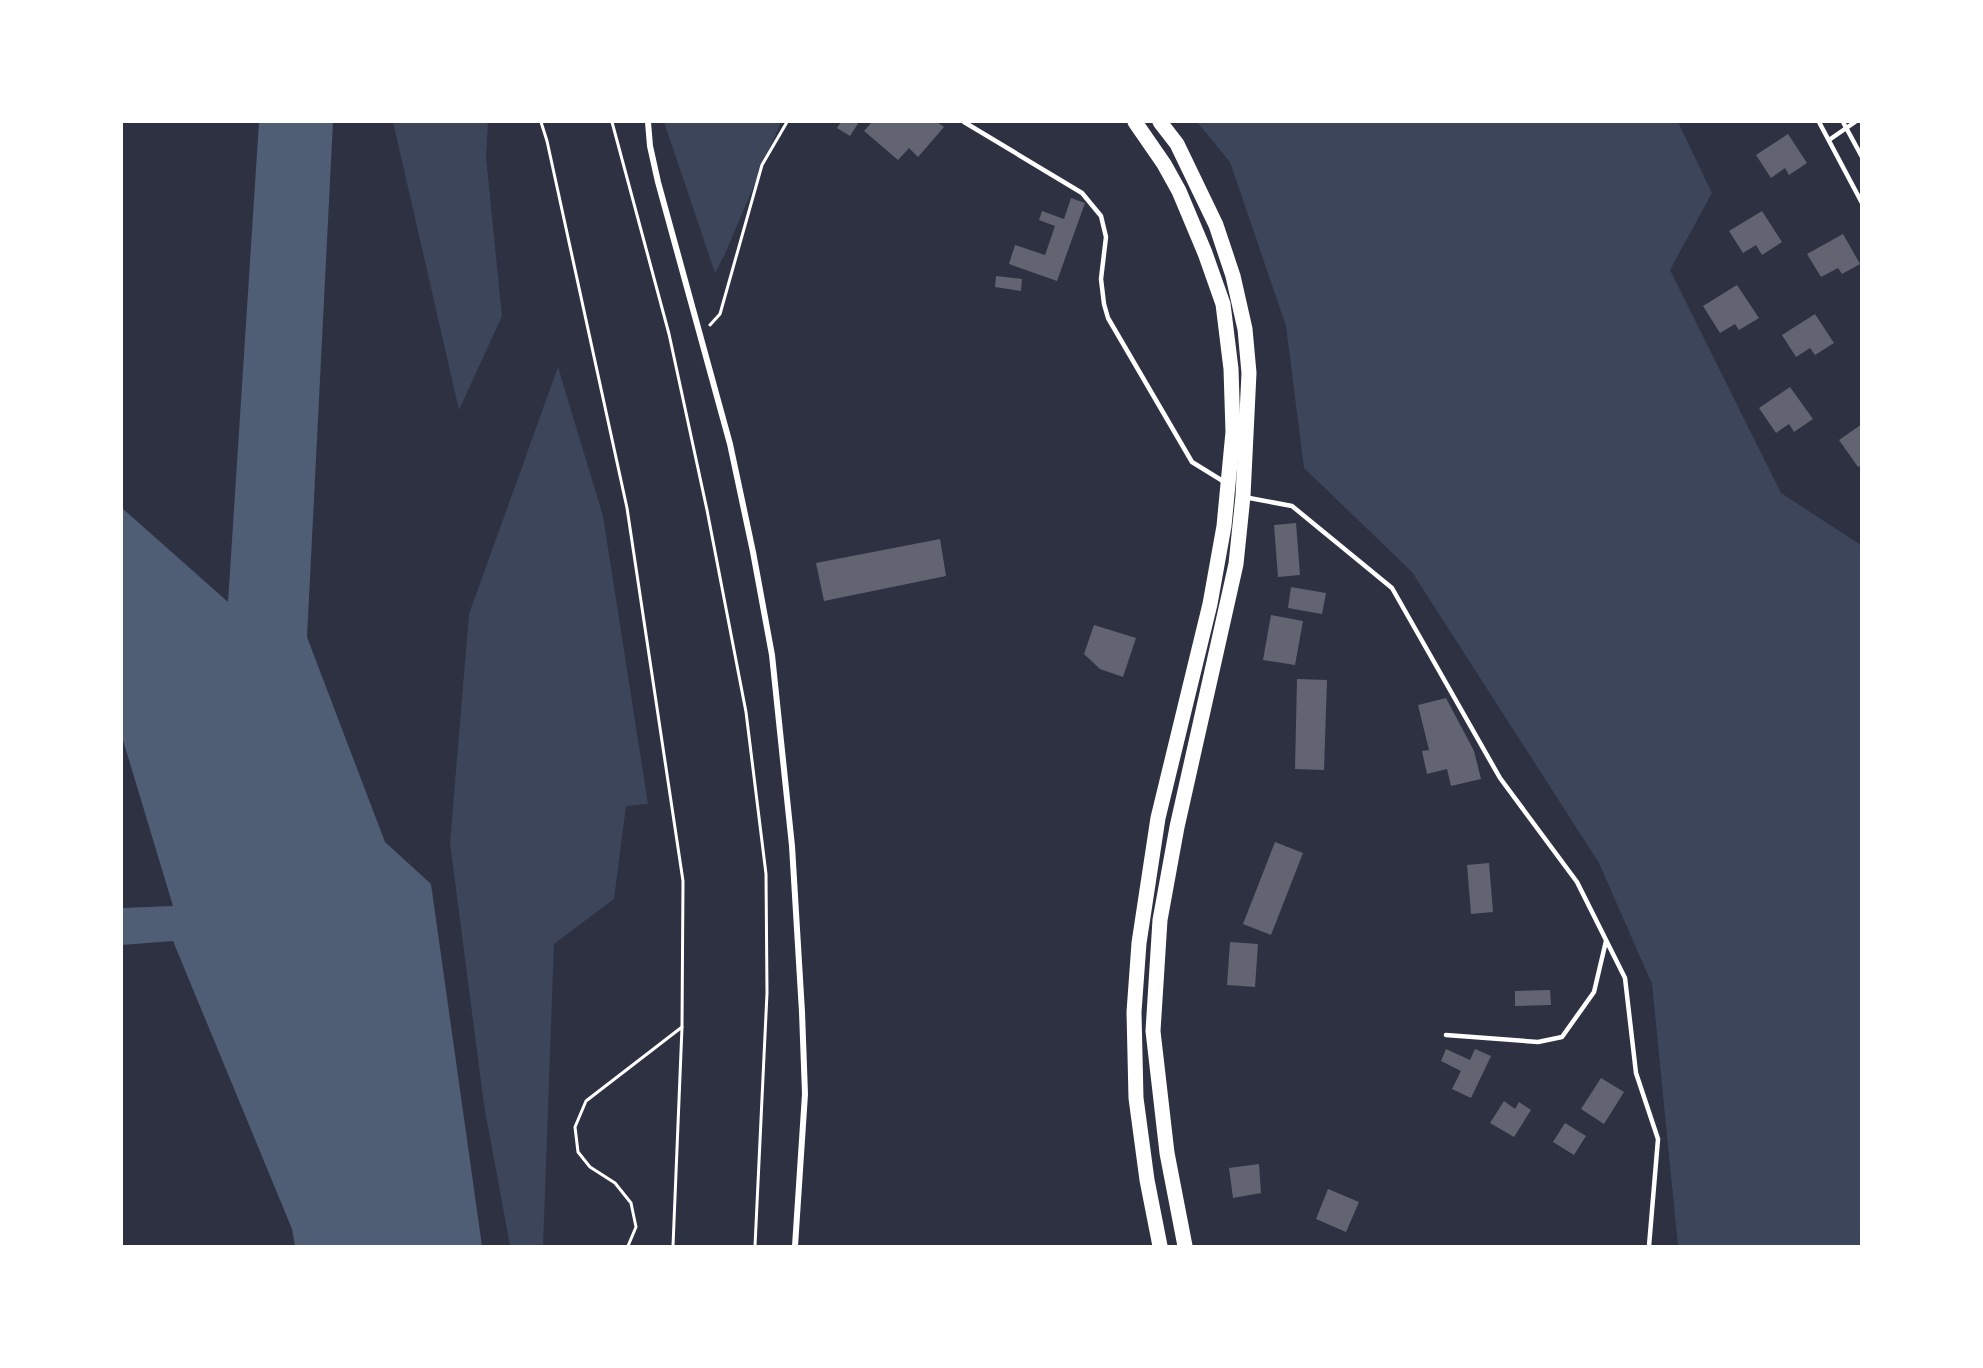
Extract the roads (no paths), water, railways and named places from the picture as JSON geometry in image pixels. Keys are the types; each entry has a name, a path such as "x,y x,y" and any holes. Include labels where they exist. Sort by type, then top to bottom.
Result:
{"main road":[{"path":"1135,122 1164,164 1179,191 1223,304 1231,369 1233,432 1224,526 1210,604 1158,818 1137,966 1134,1012 1136,1098 1147,1180 1160,1246"},
{"path":"1160,122 1177,144 1216,225 1233,276 1245,329 1249,373 1243,496 1236,564 1178,827 1160,920 1153,1031 1167,1153 1185,1246"}],"street":[{"path":"648,122 650,146 658,182 730,444 772,655 792,846 805,1094 795,1246"}],"lane":[{"path":"964,122 1082,193 1101,216 1106,237 1101,279 1108,318 1192,462 1227,483 1243,496 1292,506 1392,588 1500,778 1577,882 1625,978 1636,1073 1658,1139 1649,1246"},
{"path":"1819,122 1862,203"},
{"path":"1843,122 1862,157"},
{"path":"1829,140 1855,122"},
{"path":"1446,1035 1538,1042 1562,1036 1594,992 1606,941"}]}
